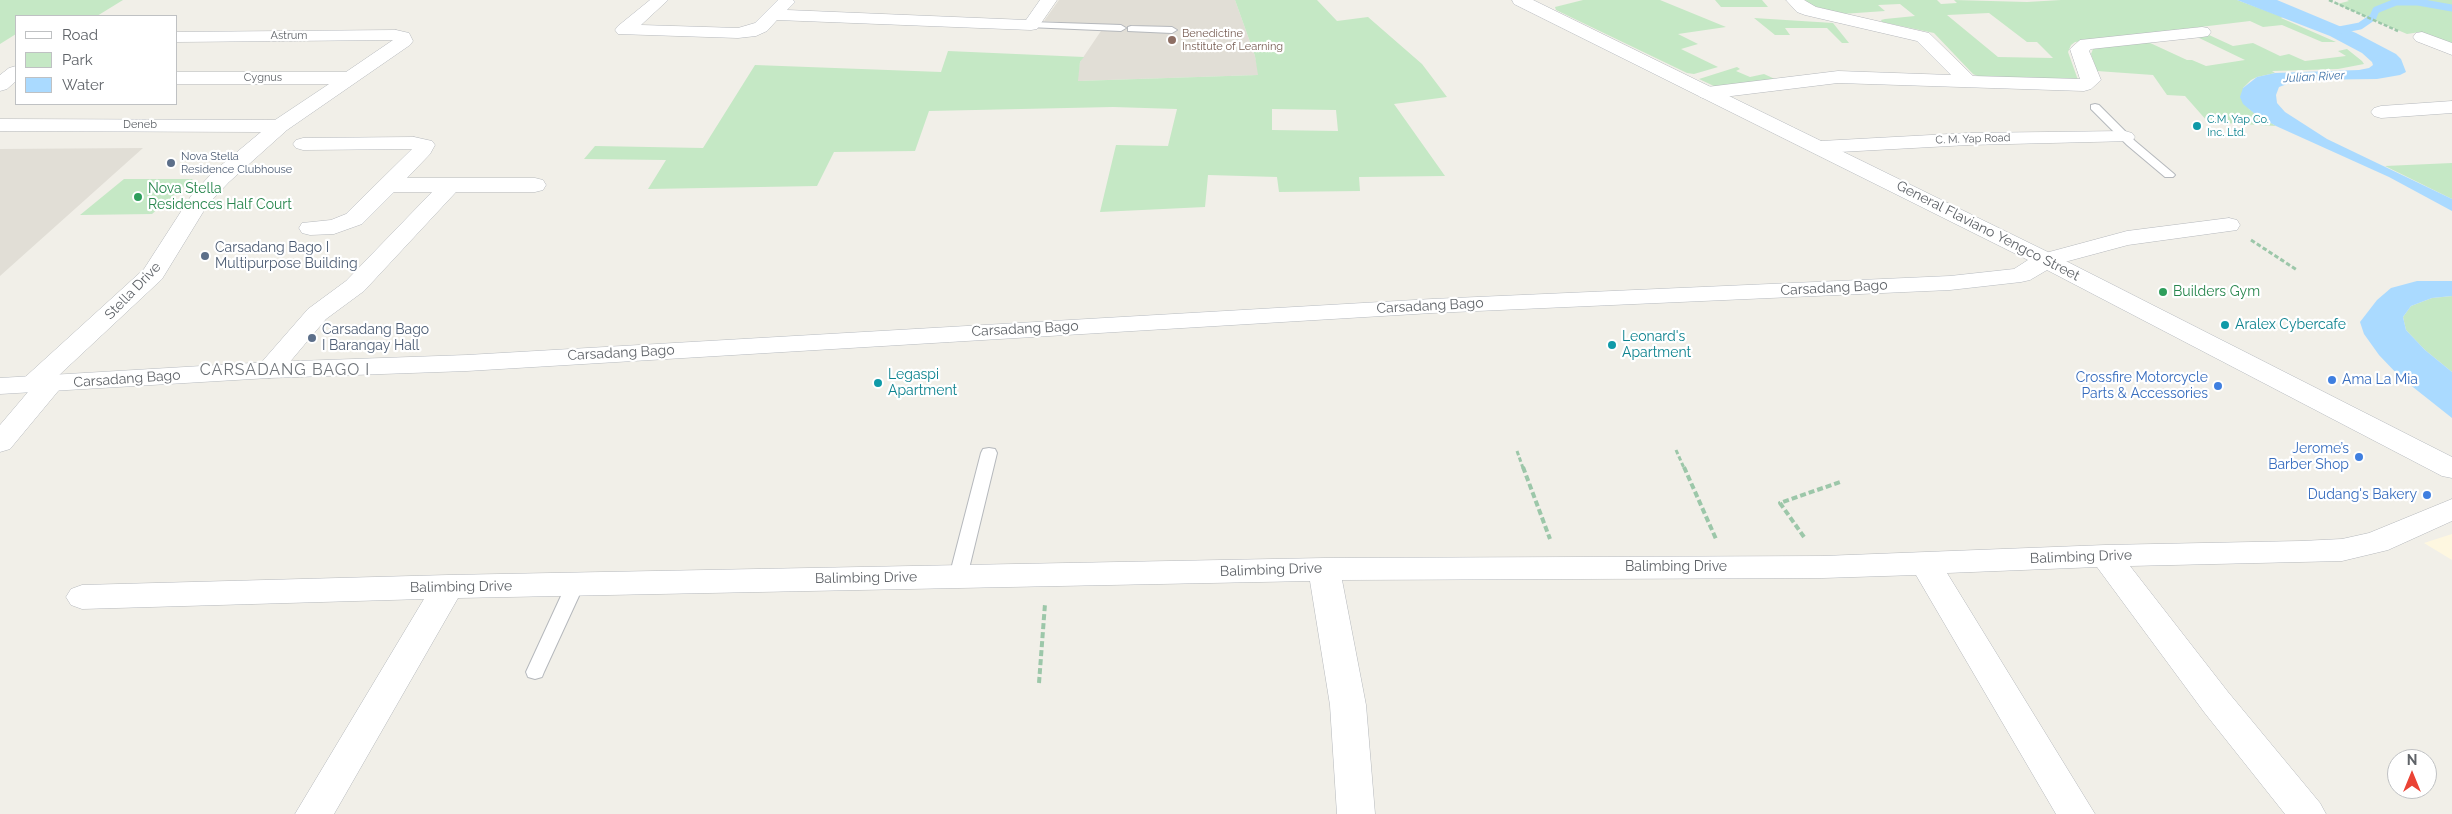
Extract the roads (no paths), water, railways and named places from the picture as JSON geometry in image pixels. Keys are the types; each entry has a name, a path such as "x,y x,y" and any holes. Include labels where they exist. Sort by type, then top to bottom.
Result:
{"street":[{"path":"660,0 624,30 750,32 761,27 788,0"},
{"path":"772,15 1031,25 1049,0"},
{"name":"General Flaviano Yengco Street","path":"1520,0 1707,93 1821,147 2046,260 2452,469"},
{"path":"1794,0 1811,12 1923,36 1968,81"},
{"path":"904,20 915,7"},
{"path":"1707,93 1838,77 2084,85 2091,80 2079,49 2086,44 2202,32"},
{"name":"Astrum","path":"178,37 402,37"},
{"name":"Stella Drive","path":"0,443 41,384 153,274 199,201 221,177 280,126 404,40 402,37"},
{"path":"2422,37 2452,50"},
{"name":"Cygnus","path":"178,78 349,78"},
{"path":"2381,112 2452,107"},
{"name":"Deneb","path":"0,125 280,126"},
{"name":"C. M. Yap Road","path":"1821,147 1975,139 2125,138"},
{"path":"303,144 414,144 425,146 354,219 346,224 334,227 310,228"},
{"path":"269,370 316,314 355,286 450,185"},
{"path":"388,186 535,185"},
{"name":"Carsadang Bago","path":"0,386 269,370 467,363 1422,306 1950,283 2000,279 2021,275 2046,260 2128,238 2228,226"},
{"name":"Balimbing Drive","path":"82,597 448,587 1324,569 1823,567 2105,556 2342,550 2377,542 2452,509"},
{"path":"2105,556 2216,702 2307,814"},
{"path":"1925,562 2076,814"},
{"path":"1324,569 1348,705 1356,814"},
{"path":"314,814 448,587"}],"lane":[{"path":"1031,25 1172,30"},
{"path":"2095,107 2125,138 2168,175"},
{"path":"958,577 989,453"},
{"path":"535,672 575,585"}],"water":[{"name":"Julian River","path":"2237,0 2277,0 2356,33 2396,54 2401,59 2406,72 2400,75 2377,79 2298,80 2279,87 2276,95 2277,103 2285,112 2327,139 2452,199 2452,211 2389,177 2276,126 2255,114 2243,104 2240,97 2243,88 2257,77 2275,73 2359,70 2373,65 2362,53 2330,36"},
{"path":"2417,281 2452,281 2452,296 2432,298 2411,306 2403,317 2406,330 2425,350 2452,372 2452,418 2399,376 2379,355 2364,334 2360,322 2377,300 2391,288"}],"waterway":[{"path":"2334,31 2360,26 2373,17 2376,10 2396,2 2418,2 2452,8"}],"place":[{"name":"Benedictine Institute of Learning","path":"1172,40"},
{"name":"C.M. Yap Co. Inc. Ltd.","path":"2197,126"},
{"name":"Nova Stella Residence Clubhouse","path":"171,163"},
{"name":"Nova Stella Residences Half Court","path":"138,197"},
{"name":"Carsadang Bago I Multipurpose Building","path":"205,256"},
{"name":"Builders Gym","path":"2163,292"},
{"name":"Aralex Cybercafe","path":"2225,325"},
{"name":"Carsadang Bago I Barangay Hall","path":"312,338"},
{"name":"Leonard's Apartment","path":"1612,345"},
{"name":"Ama La Mia","path":"2332,380"},
{"name":"Legaspi Apartment","path":"878,383"},
{"name":"Crossfire Motorcycle Parts & Accessories","path":"2218,386"},
{"name":"Jerome’s Barber Shop","path":"2359,457"},
{"name":"Dudang's Bakery","path":"2427,495"}],"district":[{"name":"CARSADANG BAGO I","path":"285,370"}]}
